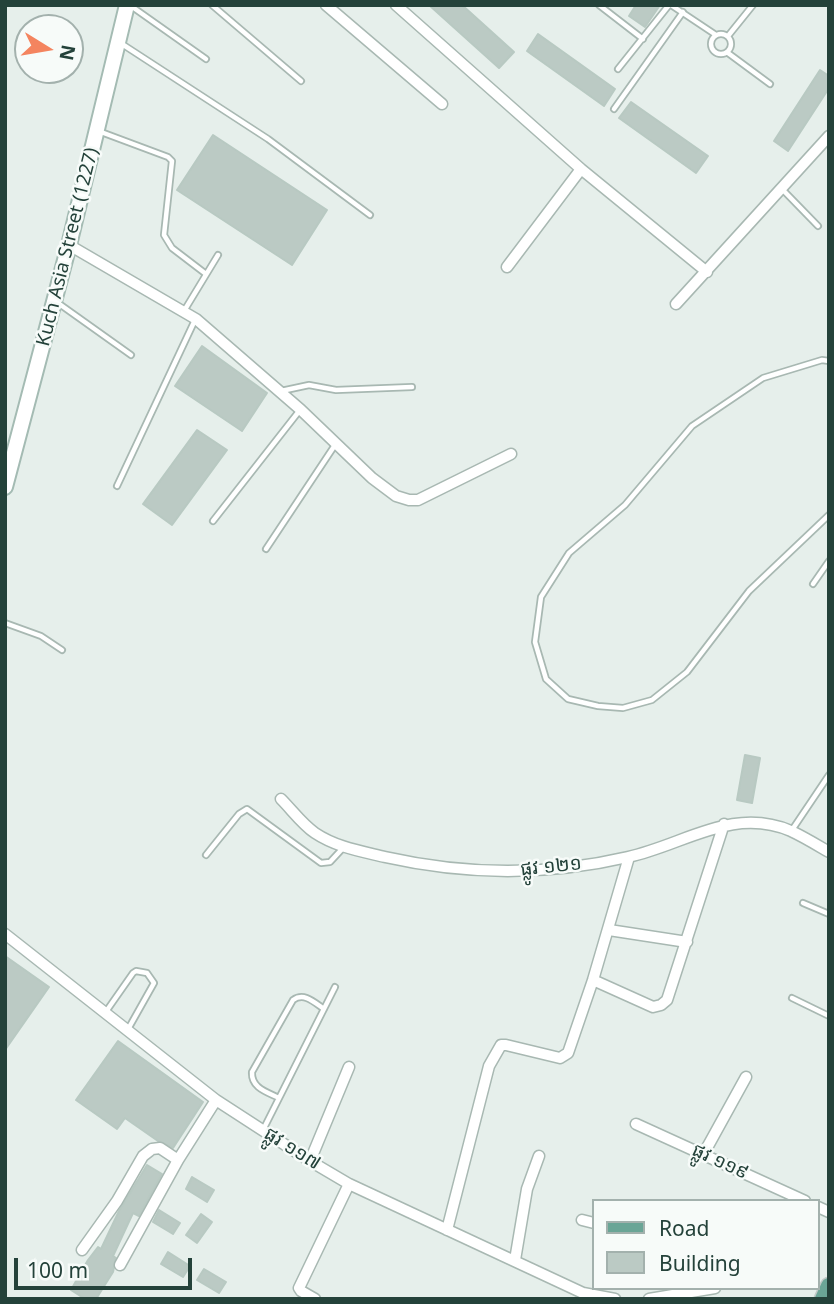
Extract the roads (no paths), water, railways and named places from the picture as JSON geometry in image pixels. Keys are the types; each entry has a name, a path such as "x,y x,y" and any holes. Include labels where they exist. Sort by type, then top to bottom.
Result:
{"main road":[{"path":"823,1299 829,1286"}],"street":[{"name":"Kuch Asia Street (1227)","path":"5,487 55,300 128,5"},
{"path":"326,5 442,104"},
{"path":"396,5 582,169 707,272"},
{"path":"676,304 829,136"},
{"path":"507,267 582,169"},
{"path":"69,245 196,319 301,410 335,445 396,496 410,500 426,497 511,454"},
{"name":"ផ្លូវ ១២១","path":"281,799 314,832 343,848 426,866 479,871 543,870 629,857 723,824 766,824 791,831 829,852"},
{"path":"593,980 653,1007 667,1000 723,824"},
{"path":"447,1230 489,1066 496,1051 501,1045 506,1045 559,1058 565,1057 593,980 629,857"},
{"path":"608,930 687,942"},
{"name":"ផ្លូវ ១១៧","path":"5,934 216,1100 310,1161 349,1184 583,1293 615,1299"},
{"path":"310,1161 349,1067"},
{"path":"704,1154 746,1077"},
{"path":"120,1265 178,1160 216,1100"},
{"name":"ផ្លូវ ១១៩","path":"636,1124 801,1199"},
{"path":"82,1250 117,1201 144,1156 152,1149 160,1148 178,1160"},
{"path":"515,1260 527,1189 539,1156"},
{"path":"315,1299 299,1288 349,1184"},
{"path":"582,1220 592,1222"},
{"path":"649,1299 692,1290"}],"lane":[{"path":"128,5 206,59"},
{"path":"212,5 301,81"},
{"path":"598,5 643,38"},
{"path":"618,69 670,5 716,35 728,36"},
{"path":"728,53 728,36 753,5"},
{"path":"614,109 683,12"},
{"path":"716,35 712,40 712,47 716,53 728,53"},
{"path":"118,42 268,139 370,215"},
{"path":"728,53 770,84"},
{"path":"97,130 168,157 172,161 164,235 172,248 206,274"},
{"path":"782,188 818,226"},
{"path":"184,312 218,255"},
{"path":"55,300 131,355"},
{"path":"117,486 196,319"},
{"path":"829,361 822,360 763,378 692,426 625,505 569,553 541,597 535,642 546,679 568,699 598,706 623,708 652,700 687,673 749,591 829,515"},
{"path":"279,391 309,385 336,390 412,387"},
{"path":"213,521 301,410"},
{"path":"266,550 335,445"},
{"path":"813,584 829,561"},
{"path":"5,623 41,636 62,650"},
{"path":"791,831 829,775"},
{"path":"206,855 239,814 247,809 321,863 330,862 343,848"},
{"path":"803,903 829,914"},
{"path":"104,1014 133,973 147,973 154,983 127,1032"},
{"path":"263,1131 335,987"},
{"path":"279,1098 255,1085 251,1080 252,1072 293,1000 298,996 306,996 324,1009"},
{"path":"792,998 829,1016"}]}
